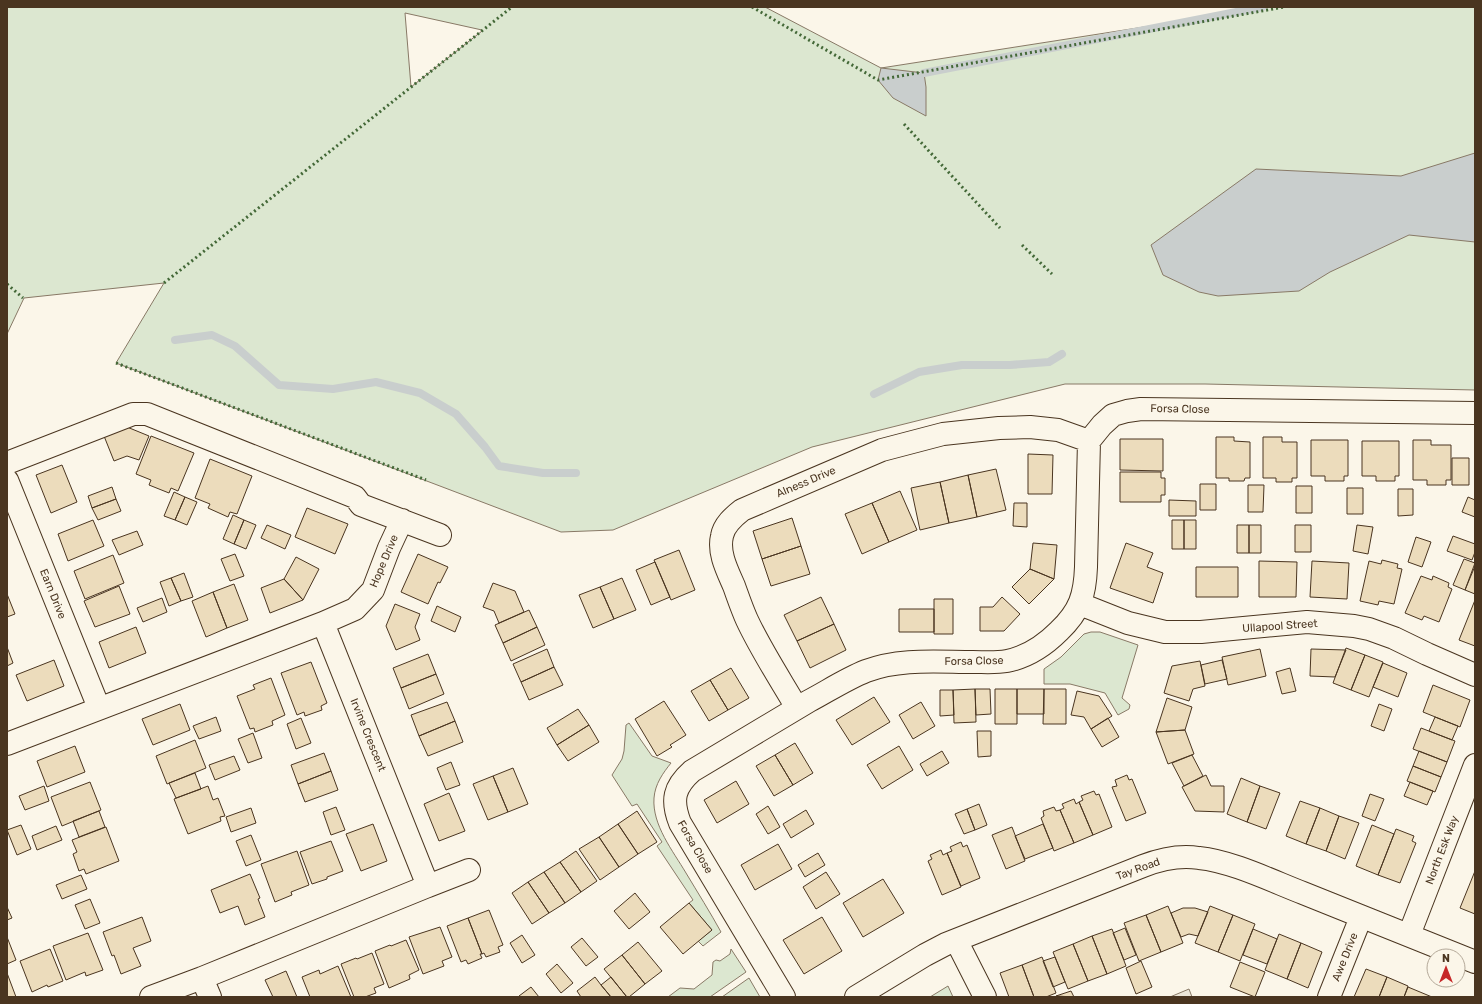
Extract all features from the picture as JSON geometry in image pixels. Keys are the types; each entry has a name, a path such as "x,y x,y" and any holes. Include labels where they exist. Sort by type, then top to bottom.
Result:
{"street":[{"name":"Forsa Close","path":"784,997 680,823 676,814 676,797 678,787 682,780 692,771 797,708 854,676 887,665 927,662 1007,661 1025,655 1052,638 1068,621 1080,604 1086,584 1088,441 1102,424 1113,415 1141,409 1475,413"},
{"name":"Hope Drive","path":"7,463 133,414 147,414 355,497 361,505 440,535"},
{"name":"Alness Drive","path":"797,708 759,644 747,620 725,565 722,554 721,536 724,528 734,516 742,510 858,460 896,446 943,434 999,428 1030,427 1058,430 1088,441"},
{"name":"Earn Drive","path":"7,480 99,708"},
{"name":"Hope Drive","path":"323,623 355,609 373,590 389,548 402,520"},
{"name":"Ullapool Street","path":"1080,604 1128,623 1165,632 1200,632 1308,622 1354,626 1369,629 1394,638 1475,675"},
{"path":"7,744 323,623"},
{"name":"Irvine Crescent","path":"323,623 428,886"},
{"name":"North Esk Way","path":"1409,935 1475,765"},
{"name":"Tay Road","path":"856,997 925,955 956,940 1159,860 1184,857 1218,861 1475,962"},
{"path":"151,997 206,987 428,886 469,870"},
{"name":"Awe Drive","path":"1329,997 1361,916"},
{"path":"956,940 985,997"}],"green space":[{"path":"7,7 765,7 881,68 1272,7 1475,7 1475,390 1205,384 1065,384 812,447 613,530 561,532 116,363 164,283 24,298 7,334","holes":["405,13 482,31 411,87"]},
{"path":"1100,632 1138,645 1122,698 1130,705 1129,709 1118,715 1105,693 1070,684 1044,684 1044,669 1061,657 1084,634"},
{"path":"629,723 652,756 671,763 662,775 656,788 654,808 656,818 664,837 721,932 703,946 698,941 712,930 689,903 693,900 657,846 662,842 637,804 632,806 612,775 622,759 626,725"},
{"path":"731,949 746,972 710,997 668,997 680,988 694,989 712,975 713,962 716,960 720,961 730,954"},
{"path":"749,978 760,997 722,997"},
{"path":"948,986 953,997 930,997"}],"shaded area":[{"path":"881,68 924,73 926,87 926,116 893,98 878,80"},
{"path":"1475,153 1475,242 1409,235 1330,272 1299,291 1218,296 1199,292 1163,275 1151,245 1256,169 1401,176"},
{"path":"1189,989 1192,997 1170,997"}],"building":[{"path":"127,427 149,436 139,460 127,456 114,461 104,436"},
{"path":"151,436 194,453 178,491 171,488 169,493 149,485 151,480 136,474"},
{"path":"1216,437 1234,437 1234,441 1250,442 1250,478 1245,478 1244,481 1229,481 1229,478 1216,478"},
{"path":"1263,437 1282,437 1282,442 1297,442 1297,478 1292,478 1292,482 1276,482 1276,478 1263,478"},
{"path":"1120,439 1163,439 1163,471 1120,470"},
{"path":"1311,440 1348,440 1348,476 1344,476 1344,481 1325,481 1325,476 1311,476"},
{"path":"1413,440 1431,440 1431,445 1451,445 1451,480 1446,480 1446,485 1427,485 1427,480 1413,480"},
{"path":"1362,441 1399,441 1399,476 1395,476 1395,481 1376,481 1376,476 1362,476"},
{"path":"1028,454 1053,455 1052,494 1028,494"},
{"path":"1452,458 1469,458 1469,485 1452,485"},
{"path":"210,459 252,476 237,514 230,512 228,517 208,508 210,504 195,498"},
{"path":"62,465 77,502 51,513 36,475"},
{"path":"996,469 1006,510 977,517 968,475"},
{"path":"1120,472 1161,472 1161,478 1165,478 1165,495 1161,495 1161,502 1120,502"},
{"path":"968,475 977,517 949,523 940,482"},
{"path":"940,482 949,523 920,530 911,488"},
{"path":"1200,484 1216,484 1216,510 1200,510"},
{"path":"1248,485 1264,485 1263,512 1248,512"},
{"path":"1296,486 1312,486 1312,513 1296,513"},
{"path":"112,487 116,499 92,508 88,496"},
{"path":"1347,488 1363,488 1363,514 1347,514"},
{"path":"1398,489 1413,489 1413,515 1398,516"},
{"path":"900,491 917,530 889,542 872,503"},
{"path":"174,492 185,497 175,520 164,516"},
{"path":"185,497 197,502 187,525 175,520"},
{"path":"1468,497 1475,500 1475,517 1462,512"},
{"path":"116,499 121,511 98,520 92,508"},
{"path":"1169,500 1196,501 1196,516 1169,516"},
{"path":"872,503 889,542 862,554 845,514"},
{"path":"1014,503 1027,503 1027,527 1013,526"},
{"path":"307,508 348,524 335,554 295,537"},
{"path":"233,515 244,520 234,544 223,539"},
{"path":"792,518 801,546 762,559 753,531"},
{"path":"93,520 104,546 68,561 58,534"},
{"path":"244,520 256,525 246,549 234,544"},
{"path":"1172,520 1184,520 1184,549 1172,549"},
{"path":"1184,520 1196,520 1196,549 1184,549"},
{"path":"267,525 291,535 285,549 261,538"},
{"path":"1237,525 1249,525 1249,553 1237,553"},
{"path":"1249,525 1261,525 1261,553 1249,553"},
{"path":"1295,525 1311,525 1311,552 1295,552"},
{"path":"1357,525 1373,527 1368,554 1353,551"},
{"path":"137,531 143,545 119,555 112,540"},
{"path":"1453,536 1475,544 1475,552 1472,560 1447,551"},
{"path":"1416,537 1431,542 1422,567 1408,562"},
{"path":"1033,543 1057,545 1054,579 1030,569"},
{"path":"1126,543 1153,553 1147,567 1163,573 1153,603 1110,588"},
{"path":"801,546 810,574 771,586 762,559"},
{"path":"679,550 695,590 671,600 654,560"},
{"path":"235,554 244,576 230,581 221,559"},
{"path":"418,554 448,567 440,583 438,582 428,604 401,592"},
{"path":"113,555 124,583 85,599 74,571"},
{"path":"296,557 319,569 303,600 284,579"},
{"path":"1464,559 1475,563 1465,590 1453,585"},
{"path":"1382,560 1398,564 1397,568 1402,569 1394,604 1379,601 1378,605 1360,601 1369,561 1381,564"},
{"path":"1259,561 1297,562 1296,597 1259,597"},
{"path":"1312,561 1349,563 1347,599 1310,597"},
{"path":"655,562 670,597 651,605 636,570"},
{"path":"1475,566 1475,594 1465,590"},
{"path":"1196,567 1238,567 1238,597 1196,597"},
{"path":"1030,569 1054,579 1029,604 1012,587"},
{"path":"184,573 193,597 181,601 171,578"},
{"path":"1421,576 1432,580 1433,576 1449,583 1448,587 1452,589 1439,622 1424,616 1422,620 1405,613"},
{"path":"171,578 181,601 169,606 160,582"},
{"path":"622,578 636,610 614,619 600,587"},
{"path":"284,579 303,600 270,613 261,588"},
{"path":"493,583 515,591 524,612 499,623 494,611 483,607"},
{"path":"234,584 248,620 227,628 213,592"},
{"path":"119,586 130,614 95,627 84,601"},
{"path":"600,587 614,619 593,628 579,595"},
{"path":"213,592 227,628 206,637 192,601"},
{"path":"7,594 15,614 7,617"},
{"path":"821,597 834,624 797,641 784,615"},
{"path":"1002,597 1020,614 1004,631 980,631 980,607 993,607"},
{"path":"162,598 167,612 143,622 137,608"},
{"path":"934,599 953,599 953,634 934,634"},
{"path":"1475,600 1475,646 1459,640"},
{"path":"395,604 420,614 415,627 420,640 396,650 386,626"},
{"path":"437,606 461,617 455,632 431,621"},
{"path":"899,609 934,609 934,632 899,632"},
{"path":"529,610 537,627 503,643 495,625"},
{"path":"834,624 846,650 810,668 797,641"},
{"path":"136,627 146,653 109,668 99,642"},
{"path":"537,627 545,645 511,661 503,643"},
{"path":"7,647 13,663 7,666"},
{"path":"1346,648 1365,655 1351,690 1333,683"},
{"path":"547,649 554,667 521,682 513,664"},
{"path":"1260,649 1266,676 1228,685 1222,657"},
{"path":"1311,649 1346,650 1335,677 1310,676"},
{"path":"428,654 436,674 401,688 393,668"},
{"path":"1365,655 1383,662 1369,697 1351,690"},
{"path":"54,660 64,686 27,701 16,675"},
{"path":"1222,660 1227,679 1205,684 1201,665"},
{"path":"1200,661 1205,686 1193,689 1189,701 1164,693 1172,666"},
{"path":"311,662 327,703 321,706 322,710 305,716 304,712 297,715 281,673"},
{"path":"1383,663 1407,673 1398,697 1373,687"},
{"path":"554,667 563,685 529,700 521,682"},
{"path":"731,668 749,698 728,710 710,680"},
{"path":"1290,668 1296,691 1282,694 1276,672"},
{"path":"436,674 444,694 409,709 401,688"},
{"path":"271,678 285,715 272,721 273,725 255,732 254,728 250,729 237,696 255,689 253,685"},
{"path":"710,680 728,710 709,721 691,691"},
{"path":"1433,685 1470,700 1460,727 1423,712"},
{"path":"975,689 990,689 991,714 976,715"},
{"path":"975,689 976,722 954,723 953,690"},
{"path":"995,689 1017,689 1017,724 995,724"},
{"path":"1017,689 1044,689 1044,714 1017,714"},
{"path":"1044,689 1066,689 1066,724 1043,724"},
{"path":"940,690 953,690 954,715 940,716"},
{"path":"1077,691 1099,696 1112,716 1091,729 1084,717 1071,715"},
{"path":"874,697 890,722 852,745 836,720"},
{"path":"1167,698 1192,707 1185,730 1156,732"},
{"path":"664,701 686,735 670,745 672,747 657,756 635,719"},
{"path":"447,702 455,721 419,736 411,715"},
{"path":"921,702 935,726 913,739 899,715"},
{"path":"180,704 190,730 153,745 142,719"},
{"path":"1379,704 1392,709 1384,731 1371,726"},
{"path":"578,709 589,725 557,745 547,728"},
{"path":"216,717 221,731 199,739 193,726"},
{"path":"1435,717 1458,726 1452,740 1429,731"},
{"path":"301,718 311,743 296,749 287,724"},
{"path":"1108,718 1119,737 1102,747 1091,729"},
{"path":"455,721 463,742 428,756 419,736"},
{"path":"589,725 599,742 568,761 557,745"},
{"path":"1421,728 1455,741 1447,762 1413,749"},
{"path":"1185,730 1194,754 1168,764 1156,732"},
{"path":"977,731 991,731 991,756 978,757"},
{"path":"253,733 262,758 248,763 238,739"},
{"path":"195,740 206,768 167,784 156,756"},
{"path":"795,743 813,773 793,785 775,755"},
{"path":"75,746 85,772 47,787 37,761"},
{"path":"899,746 913,770 882,789 867,765"},
{"path":"942,751 949,763 927,776 920,764"},
{"path":"1419,751 1447,762 1441,777 1413,766"},
{"path":"324,753 331,771 298,784 291,765"},
{"path":"775,755 793,785 774,796 756,766"},
{"path":"1192,755 1203,776 1184,786 1172,763"},
{"path":"234,756 240,770 215,780 209,765"},
{"path":"451,762 460,785 446,790 437,768"},
{"path":"1413,766 1441,777 1435,792 1407,781"},
{"path":"513,768 528,804 508,812 493,776"},
{"path":"331,771 338,790 305,802 298,784"},
{"path":"195,773 201,789 176,798 169,783"},
{"path":"1127,775 1129,780 1132,779 1146,813 1126,821 1112,787 1117,786 1115,780"},
{"path":"1206,775 1211,786 1224,786 1224,812 1195,811 1182,787"},
{"path":"493,776 508,812 488,820 473,784"},
{"path":"1241,778 1260,786 1247,822 1227,814"},
{"path":"736,781 749,804 717,823 704,800"},
{"path":"90,782 101,810 62,826 51,797"},
{"path":"1410,782 1433,791 1427,805 1404,796"},
{"path":"44,786 49,801 25,810 19,796"},
{"path":"208,786 213,800 218,798 225,816 220,817 221,821 188,834 174,799"},
{"path":"1260,786 1280,793 1266,829 1247,822"},
{"path":"1094,791 1096,795 1099,794 1112,827 1093,835 1079,802 1083,800 1081,796"},
{"path":"449,793 465,831 439,841 424,804"},
{"path":"1370,794 1384,799 1375,821 1362,816"},
{"path":"1074,799 1076,804 1079,802 1093,835 1074,843 1060,810 1064,808 1062,804"},
{"path":"1300,801 1320,808 1306,844 1286,836"},
{"path":"979,804 987,825 975,830 967,809"},
{"path":"768,806 780,827 768,834 756,814"},
{"path":"336,807 345,830 331,835 323,812"},
{"path":"1054,807 1056,811 1060,810 1074,843 1054,851 1041,818 1044,816 1043,811"},
{"path":"251,808 256,823 231,832 226,817"},
{"path":"1320,808 1339,816 1326,851 1306,844"},
{"path":"967,809 975,830 964,834 955,814"},
{"path":"806,810 814,824 791,838 783,824"},
{"path":"99,811 105,827 79,837 73,821"},
{"path":"637,811 657,842 638,854 618,824"},
{"path":"1339,816 1359,823 1345,859 1326,851"},
{"path":"373,824 387,861 361,871 346,834"},
{"path":"618,824 638,854 619,867 599,837"},
{"path":"1043,824 1053,848 1025,859 1015,836"},
{"path":"21,825 31,849 17,855 7,830"},
{"path":"1372,825 1394,834 1378,875 1356,866"},
{"path":"56,826 62,840 37,850 32,836"},
{"path":"106,827 119,861 86,874 84,869 79,871 73,854 77,852 72,840"},
{"path":"1012,827 1025,861 1006,869 992,835"},
{"path":"1396,829 1414,836 1412,841 1416,843 1400,883 1378,875"},
{"path":"251,835 261,860 246,866 236,841"},
{"path":"599,837 619,867 600,880 579,849"},
{"path":"331,841 343,871 312,884 300,852"},
{"path":"961,842 963,847 967,845 980,878 961,886 947,853 952,851 950,847"},
{"path":"778,844 792,869 755,890 741,865"},
{"path":"941,850 943,855 947,853 961,887 942,895 928,861 932,859 930,855"},
{"path":"297,851 309,885 291,892 292,895 275,902 261,864"},
{"path":"576,851 597,881 581,892 560,862"},
{"path":"818,853 825,865 805,877 798,865"},
{"path":"560,862 581,892 565,903 544,872"},
{"path":"1475,871 1475,914 1460,908"},
{"path":"544,872 565,903 549,913 528,882"},
{"path":"826,872 840,894 816,909 803,887"},
{"path":"250,874 260,898 258,899 265,917 245,925 238,906 220,913 211,890"},
{"path":"81,875 87,889 62,899 56,885"},
{"path":"883,879 904,913 863,937 843,903"},
{"path":"528,882 549,913 532,924 512,893"},
{"path":"635,893 650,912 629,929 614,911"},
{"path":"90,899 100,923 85,929 75,905"},
{"path":"689,903 712,930 683,954 660,927"},
{"path":"1168,906 1183,943 1161,952 1146,915"},
{"path":"1210,906 1233,915 1218,952 1195,943"},
{"path":"7,907 12,918 7,920"},
{"path":"1183,908 1195,908 1208,912 1198,936 1189,934 1181,937 1171,913"},
{"path":"489,910 503,945 498,947 500,952 486,957 484,953 482,954 468,918"},
{"path":"1146,915 1161,952 1139,961 1124,923"},
{"path":"1233,915 1255,924 1240,961 1218,952"},
{"path":"142,917 151,941 133,948 141,966 121,974 103,932"},
{"path":"822,917 842,951 804,974 783,940"},
{"path":"468,918 482,954 480,954 482,958 468,964 466,960 461,962 447,926"},
{"path":"440,927 452,957 442,961 444,966 423,974 409,937"},
{"path":"1125,928 1136,955 1124,960 1113,933"},
{"path":"1112,929 1126,966 1107,974 1092,936"},
{"path":"1253,929 1277,939 1267,964 1243,955"},
{"path":"88,933 103,970 86,976 85,972 66,980 53,946"},
{"path":"1279,934 1301,943 1287,979 1265,970"},
{"path":"522,935 535,955 522,963 510,943"},
{"path":"1092,936 1107,974 1088,981 1073,944"},
{"path":"7,937 16,960 7,964"},
{"path":"582,938 598,957 586,966 571,947"},
{"path":"406,940 419,970 409,975 410,979 389,988 375,951"},
{"path":"638,942 662,971 645,984 622,955"},
{"path":"1301,943 1322,952 1308,988 1287,979"},
{"path":"1073,944 1088,981 1068,989 1053,952"},
{"path":"50,949 63,981 48,987 47,985 32,992 20,961"},
{"path":"372,953 384,984 374,988 376,993 365,997 354,997 341,964"},
{"path":"622,955 645,984 629,997 627,997 604,969"},
{"path":"1042,957 1056,993 1046,997 1034,997 1022,965"},
{"path":"1055,957 1065,982 1053,987 1043,961"},
{"path":"1141,961 1152,987 1136,994 1126,968"},
{"path":"1240,962 1265,972 1255,997 1230,987"},
{"path":"557,964 573,983 561,993 546,974"},
{"path":"1022,965 1034,997 1009,997 1000,973"},
{"path":"338,966 351,997 310,997 302,977 319,970 320,974"},
{"path":"1366,969 1387,977 1379,997 1354,997"},
{"path":"286,971 297,997 273,997 265,980"},
{"path":"7,973 16,997 7,997"},
{"path":"595,977 611,997 581,997 577,991"},
{"path":"611,977 626,996 611,997 601,985"},
{"path":"1387,977 1408,986 1404,997 1379,997"},
{"path":"531,987 539,997 519,996"},
{"path":"1408,987 1432,997 1404,997"},
{"path":"1071,991 1074,997 1056,996"}],"waterway":[{"path":"924,73 1262,7"},
{"path":"175,340 212,335 235,346 279,385 333,389 376,382 420,393 456,414 485,447 499,466 543,473 576,473"},
{"path":"874,394 919,372 962,365 1010,365 1049,362 1062,354"}],"hedge":[{"path":"164,283 512,7"},
{"path":"752,7 878,80 1284,7"},
{"path":"904,124 1000,228"},
{"path":"1022,245 1052,274"},
{"path":"7,284 23,298"},
{"path":"116,363 426,480"}]}
